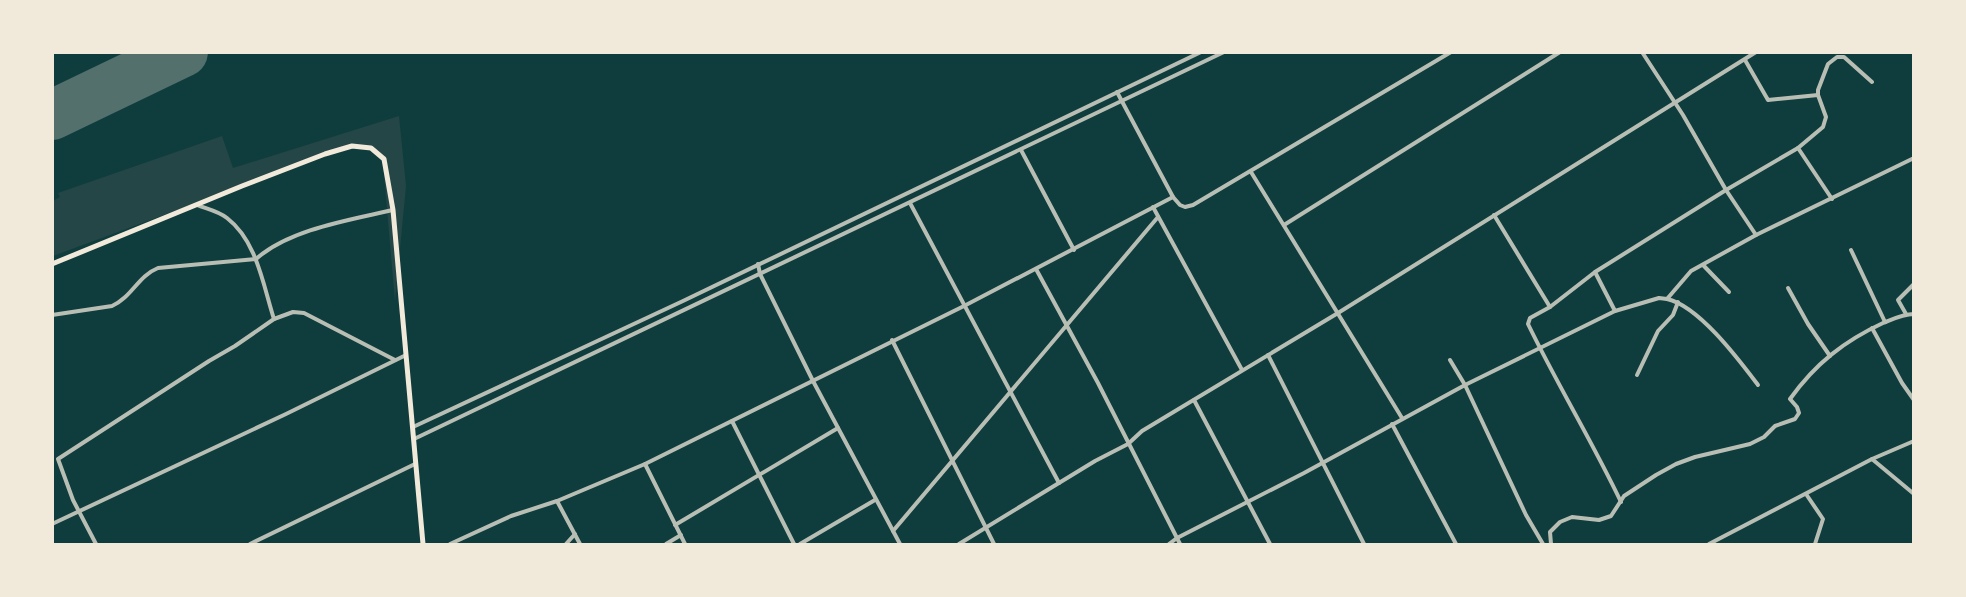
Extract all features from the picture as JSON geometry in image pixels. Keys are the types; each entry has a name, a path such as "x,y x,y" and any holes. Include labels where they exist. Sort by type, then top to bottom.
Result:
{"main road":[{"path":"52,264 325,154 352,146 363,145 371,148 384,159 393,210 404,356 423,544"}],"street":[{"path":"412,427 683,301 1201,52"},
{"path":"413,439 1224,52"},
{"path":"1118,92 1173,197 1185,207 1251,172 1451,52"},
{"path":"1284,225 1560,52"},
{"path":"1642,52 1756,235"},
{"path":"959,544 1128,444 1143,431 1338,313 1756,52"},
{"path":"1621,502 1604,466 1540,350 1528,324 1530,318 1550,307 1595,272 1798,148 1823,127 1826,117 1818,94 1828,64 1837,57 1844,57 1872,82"},
{"path":"1745,60 1768,100 1818,94"},
{"path":"1798,148 1832,199"},
{"path":"1021,150 1074,250"},
{"path":"1667,299 1692,271 1756,235 1914,158"},
{"path":"1251,172 1402,418"},
{"path":"450,544 511,516 557,501 645,464 964,306 1173,197"},
{"path":"910,203 1059,483"},
{"path":"196,205 228,218 246,241 256,259 274,319"},
{"path":"1153,207 1242,370"},
{"path":"52,315 112,306 134,290 139,280 158,268 256,259 263,253 313,230 393,210"},
{"path":"1494,215 1550,307"},
{"path":"893,531 1158,217"},
{"path":"1851,250 1885,322"},
{"path":"758,264 760,274 813,381 900,544"},
{"path":"1703,265 1729,292"},
{"path":"1036,269 1098,383 1180,544"},
{"path":"1595,272 1615,311"},
{"path":"1906,314 1898,300 1914,284"},
{"path":"1788,288 1808,324 1830,356"},
{"path":"1169,544 1465,385 1615,311 1659,298 1678,302 1707,326 1726,345 1758,385"},
{"path":"683,301 687,309"},
{"path":"1637,375 1658,332 1673,315 1678,302"},
{"path":"96,544 79,513 59,463 59,457 274,319 293,312 304,313 395,360"},
{"path":"1551,544 1550,532 1560,522 1572,517 1599,520 1611,516 1624,496 1676,464 1750,444 1775,426 1795,419 1799,413 1791,399 1813,371 1848,340 1885,322 1906,314 1914,314"},
{"path":"1872,328 1914,400"},
{"path":"892,340 994,544"},
{"path":"1268,355 1364,544"},
{"path":"52,524 404,356"},
{"path":"565,356 569,365"},
{"path":"1450,360 1465,385 1526,515 1543,544"},
{"path":"1194,400 1270,544"},
{"path":"732,421 794,544"},
{"path":"1392,424 1456,544"},
{"path":"675,525 757,474 838,428"},
{"path":"1709,544 1872,459 1914,441"},
{"path":"1872,459 1914,494"},
{"path":"250,544 415,464"},
{"path":"645,464 685,544"},
{"path":"1806,494 1823,519 1815,544"},
{"path":"800,544 875,500"},
{"path":"557,501 580,544"},
{"path":"566,544 575,534"},
{"path":"666,544 681,536"}],"shaded area":[{"path":"399,116 406,186 395,301 383,163 375,150 348,147 53,256 53,201 60,197 58,193 222,136 233,168"}],"runway":[{"path":"52,115 183,52"}]}
